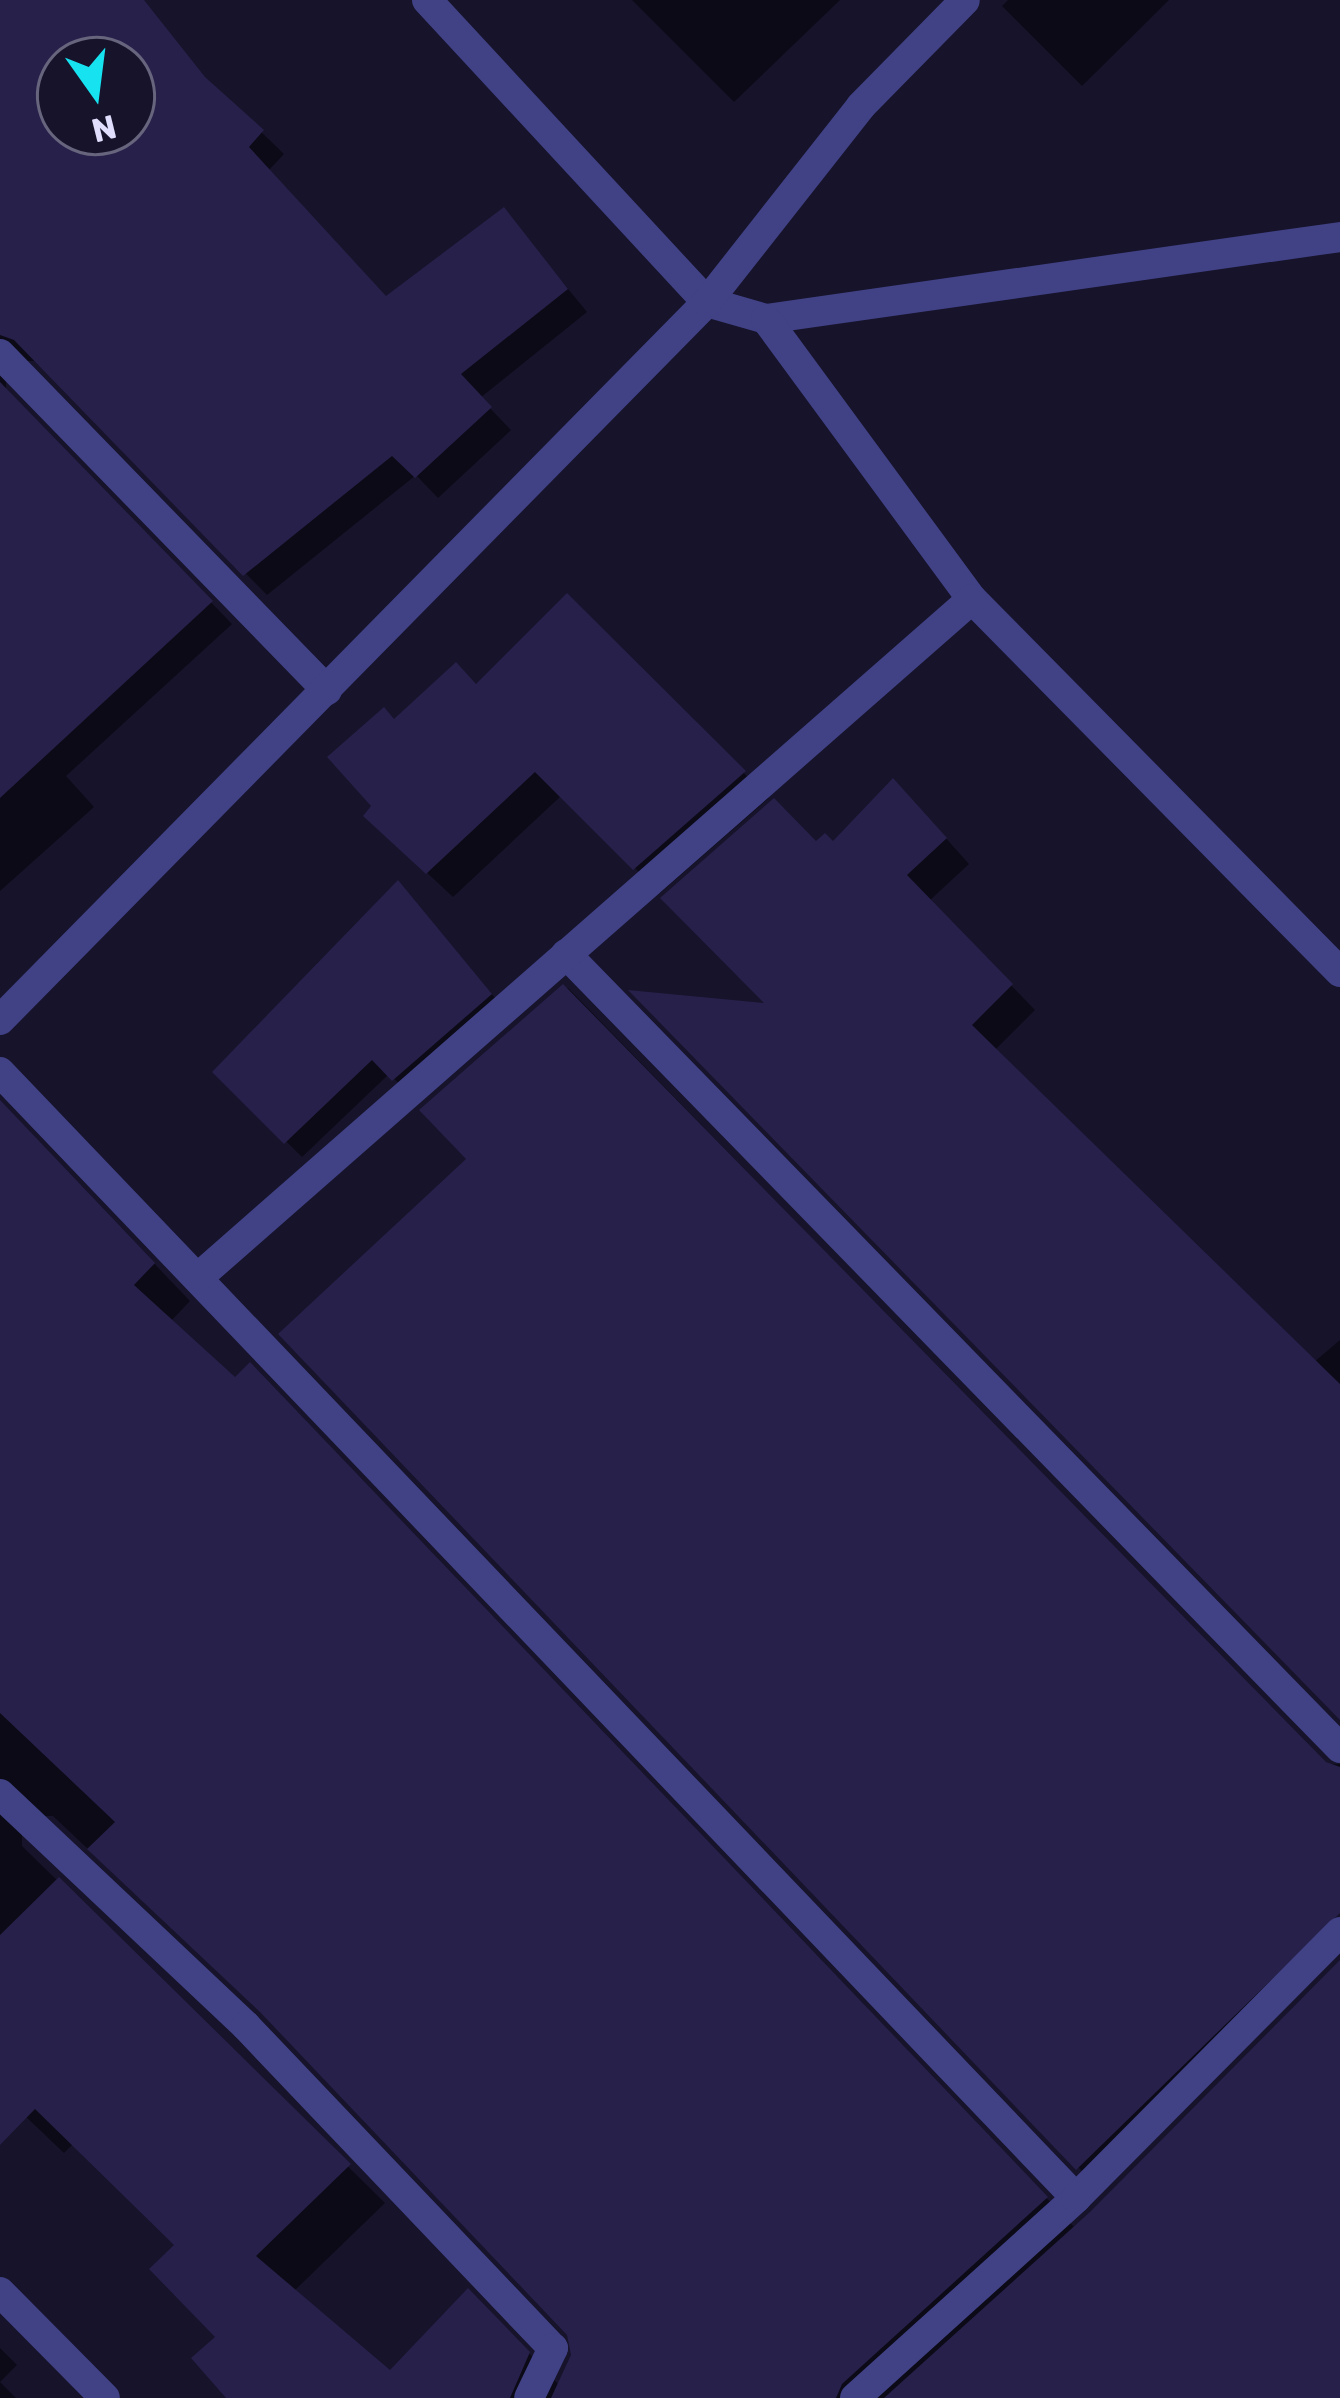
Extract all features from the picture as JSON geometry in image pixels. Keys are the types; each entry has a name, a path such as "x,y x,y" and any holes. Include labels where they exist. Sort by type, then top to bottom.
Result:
{"street":[{"path":"427,0 707,302 766,319 1340,237"},
{"path":"0,1020 707,302 861,106 965,0"},
{"path":"766,319 972,599 1340,972"},
{"path":"0,354 327,690"},
{"path":"201,1275 972,599"},
{"path":"566,954 1340,1748"},
{"path":"0,1072 201,1275 1076,2198"},
{"path":"0,1794 246,2026 553,2348 529,2398"},
{"path":"855,2398 1076,2198 1340,1932"},
{"path":"0,2292 105,2398"}],"building":[{"path":"0,0 144,0 205,77 264,130 249,147 386,296 504,207 568,289 461,374 492,407 415,478 392,456 243,576 14,340 0,335"},
{"path":"0,382 213,601 0,798"},
{"path":"567,593 746,771 633,870 535,772 426,874 363,816 371,806 327,757 384,707 394,719 456,662 476,684"},
{"path":"893,778 947,838 907,875 1013,984 972,1025 1340,1384 1340,1720 628,990 764,1003 660,898 774,798 816,841 825,833 833,841"},
{"path":"398,880 492,994 392,1081 372,1060 284,1144 212,1072"},
{"path":"563,984 1326,1762 1340,1767 1340,1913 1076,2170 278,1334 466,1159 419,1110"},
{"path":"0,1100 155,1263 134,1285 235,1377 250,1362 1048,2197 842,2384 836,2398 551,2398 571,2355 567,2335 260,2012 87,1849 115,1822 0,1713"},
{"path":"59,1877 351,2164 256,2256 390,2370 468,2288 530,2352 510,2398 226,2398 191,2358 215,2337 149,2269 174,2245 35,2109 0,2145 0,1935"},
{"path":"1340,1960 1340,2398 884,2398 1090,2212"}]}
